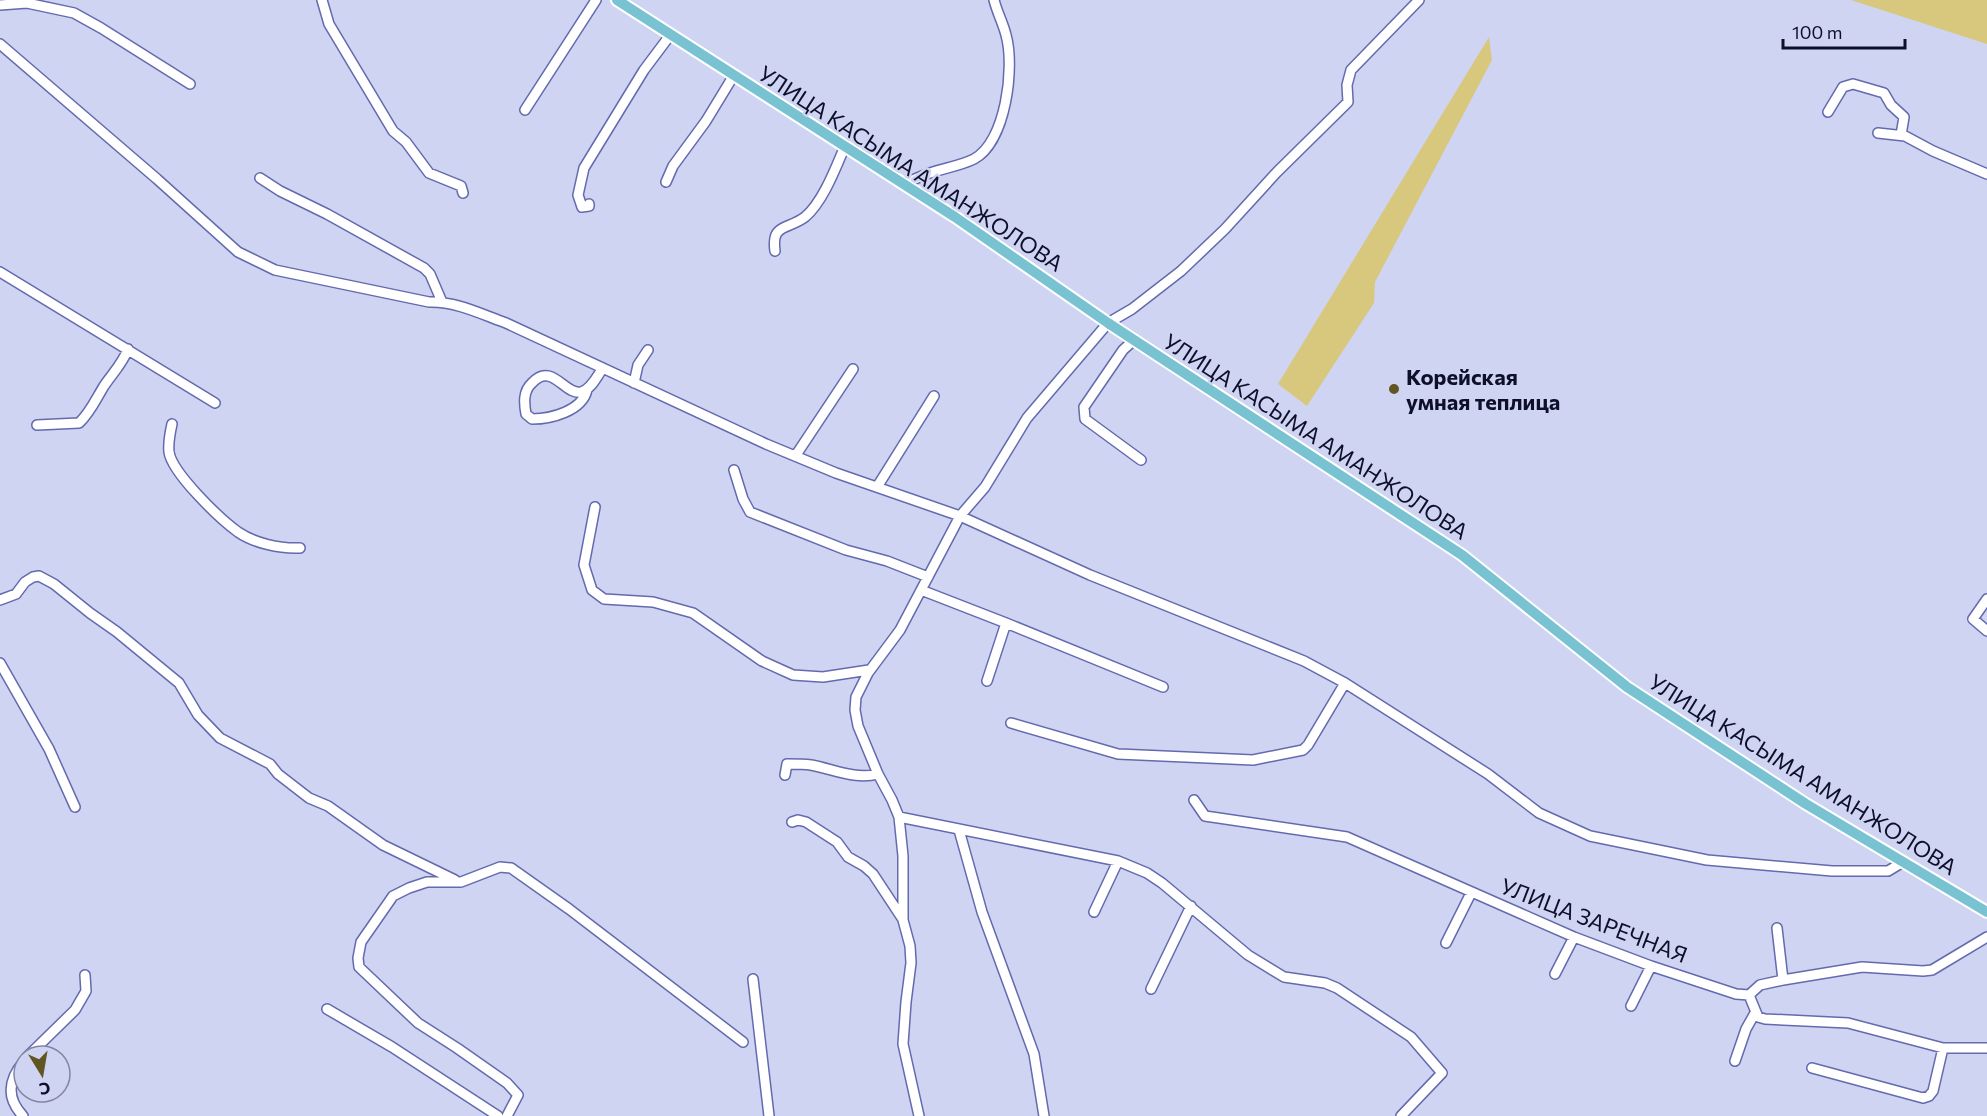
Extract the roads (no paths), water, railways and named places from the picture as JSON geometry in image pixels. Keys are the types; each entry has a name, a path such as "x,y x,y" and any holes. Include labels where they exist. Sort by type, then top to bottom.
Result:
{"main road":[{"name":"УЛИЦА КАСЫМА АМАНЖОЛОВА","path":"617,0 956,217 1108,323 1462,555 1627,687 1806,804 1987,912"}],"street":[{"path":"322,0 329,24 393,131 406,142 429,173 461,186 463,193"},
{"path":"525,110 596,0"},
{"path":"904,184 973,159 985,152 996,132 1003,115 1008,60 1007,36 994,0"},
{"path":"903,920 903,856 899,818 858,726 855,710 856,696 869,670 900,630 960,516 985,486 1027,418 1108,323 1132,309 1182,271 1348,102 1347,85 1351,70 1419,0"},
{"path":"0,5 27,3 74,13 190,84"},
{"path":"589,204 589,206 582,207 578,195 584,168 644,70 671,34"},
{"path":"0,44 238,252 275,270 429,302 442,302 506,323 766,444 796,454 836,472 960,516 1090,575 1304,661 1345,683 1488,774 1539,813 1590,836 1707,860 1832,871 1888,871 1903,862"},
{"path":"666,182 673,166 706,121 734,75"},
{"path":"1828,112 1843,87 1853,84 1884,93 1891,105 1904,117 1901,135"},
{"path":"1878,133 1905,136 1933,151 1987,174"},
{"path":"775,251 773,240 777,230 805,217 819,200 845,147"},
{"path":"260,178 424,268 430,274 442,302"},
{"path":"0,272 215,403"},
{"path":"1134,340 1123,350 1084,407 1085,419 1141,460"},
{"path":"37,425 79,423 125,358 128,349"},
{"path":"634,383 638,365 648,350"},
{"path":"587,390 574,393 551,376 536,378 528,386 524,404 526,414 532,419 545,419 564,413 586,396 587,390 603,368"},
{"path":"796,454 853,369"},
{"path":"877,487 934,396"},
{"path":"172,424 169,452 174,466 190,487 238,532 272,545 290,549 300,548"},
{"path":"735,470 743,499 750,512 846,549 888,561 928,577"},
{"path":"595,507 584,565 592,590 604,599 652,602 693,613 762,661 793,675 823,677 869,670"},
{"path":"0,600 16,594 25,582 33,577 39,576 54,584 179,683 198,715 220,738 270,764 278,774 309,798 328,806 383,845 461,882 500,867 511,868 743,1042"},
{"path":"921,590 1162,687"},
{"path":"1987,599 1973,620 1987,631"},
{"path":"987,681 1006,623"},
{"path":"0,663 49,749 75,807"},
{"path":"1011,723 1118,754 1253,760 1303,750 1345,683"},
{"path":"785,775 787,764 810,765 852,775 878,774"},
{"name":"УЛИЦА ЗАРЕЧНАЯ","path":"1194,800 1204,816 1347,837 1574,937 1651,966 1736,994 1749,995"},
{"path":"899,818 1118,861 1147,873 1191,906 1248,956 1284,977 1337,987 1411,1037 1442,1073 1401,1116"},
{"path":"792,822 798,820 806,822 837,842 848,857 864,866 885,889 903,920 910,945 911,963 903,1044 919,1116"},
{"path":"960,830 982,912 1034,1054 1044,1116"},
{"path":"1094,912 1118,861"},
{"path":"456,880 427,882 393,896 361,942 359,967 418,1023 507,1083 518,1095 507,1116"},
{"path":"1446,943 1471,893"},
{"path":"1151,988 1191,906"},
{"path":"1777,928 1783,980"},
{"path":"1555,974 1574,937"},
{"path":"1987,937 1932,970 1862,967 1760,985 1749,995 1755,1013 1758,1017 1765,1019 1848,1023 1943,1048 1987,1048"},
{"path":"1631,1006 1651,966"},
{"path":"40,1044 75,1010 86,991 85,975"},
{"path":"753,979 769,1116"},
{"path":"327,1009 392,1047 498,1116"},
{"path":"1735,1061 1746,1029 1755,1013"},
{"path":"1812,1068 1923,1098 1929,1096 1933,1091 1943,1048"},
{"path":"12,1079 12,1096"},
{"path":"14,1104 23,1116"}],"place":[{"name":"Корейская умная теплица","path":"1394,389"}]}
